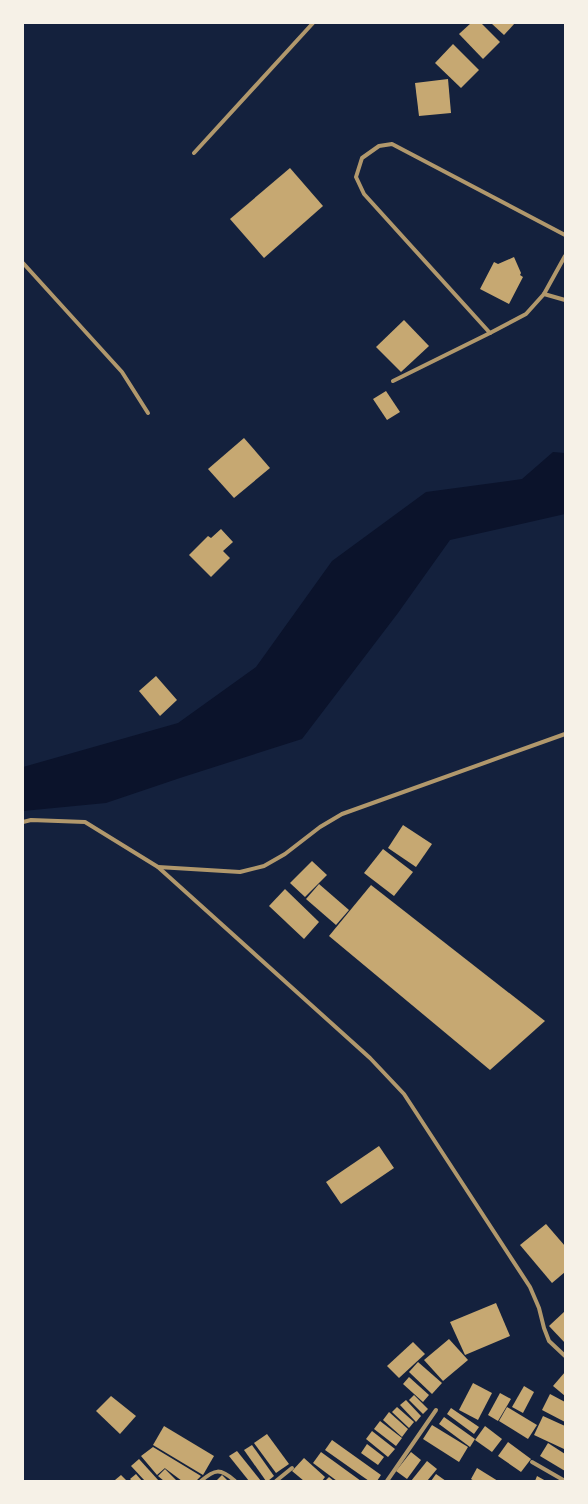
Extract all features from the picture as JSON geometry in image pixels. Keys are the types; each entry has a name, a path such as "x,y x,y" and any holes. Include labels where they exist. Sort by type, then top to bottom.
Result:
{"street":[{"path":"194,154 313,23"},
{"path":"490,333 364,194 356,178 362,158 379,146 392,144 565,235"},
{"path":"394,381 526,314 544,294 565,256"},
{"path":"23,263 122,372 148,413"},
{"path":"544,294 565,300"},
{"path":"158,867 240,872 264,866 285,854 320,827 342,814 565,734"},
{"path":"23,822 31,820 85,822 158,867 370,1058 404,1094 530,1287 550,1341 565,1356"},
{"path":"387,1481 436,1410"},
{"path":"532,1462 565,1481"},
{"path":"276,1481 292,1468"},
{"path":"201,1481 210,1473 216,1471 224,1473 235,1481"}],"water":[{"path":"553,452 565,453 565,514 450,540 398,613 302,739 106,803 23,811 23,767 178,723 256,667 332,561 426,492 522,479"}],"building":[{"path":"471,23 481,23 500,42 483,59 459,34"},
{"path":"491,23 515,23 504,35"},
{"path":"453,44 479,70 461,88 435,63"},
{"path":"448,79 451,113 419,116 415,83"},
{"path":"290,168 323,206 264,258 230,219"},
{"path":"514,257 521,273 520,275 523,277 509,304 480,289 494,262 498,264"},
{"path":"404,320 429,346 401,372 376,347"},
{"path":"386,391 400,412 387,420 373,399"},
{"path":"244,438 270,468 234,498 208,469"},
{"path":"221,529 233,542 223,551 230,558 211,577 189,555 208,536 211,538"},
{"path":"156,676 177,700 160,716 139,691"},
{"path":"403,825 432,844 416,867 388,848"},
{"path":"383,849 413,872 394,896 364,873"},
{"path":"312,861 327,875 305,897 290,883"},
{"path":"319,884 349,910 336,925 306,899"},
{"path":"371,885 545,1021 490,1070 329,936"},
{"path":"285,889 319,922 304,939 269,906"},
{"path":"379,1146 394,1168 341,1204 326,1182"},
{"path":"546,1224 565,1246 565,1272 552,1283 520,1245"},
{"path":"496,1303 510,1336 465,1355 450,1322"},
{"path":"565,1311 565,1343 549,1326"},
{"path":"449,1339 468,1360 443,1381 424,1360"},
{"path":"413,1342 425,1354 399,1378 387,1366"},
{"path":"418,1362 442,1383 432,1394 409,1372"},
{"path":"565,1372 565,1396 553,1386"},
{"path":"409,1377 429,1395 423,1402 403,1384"},
{"path":"473,1383 492,1393 478,1420 459,1410"},
{"path":"524,1386 534,1392 523,1413 512,1407"},
{"path":"500,1393 511,1399 498,1421 488,1415"},
{"path":"550,1394 565,1402 565,1422 542,1410"},
{"path":"414,1395 428,1409 423,1414 409,1400"},
{"path":"111,1396 136,1416 120,1434 96,1411"},
{"path":"406,1400 421,1416 416,1422 400,1405"},
{"path":"397,1407 414,1422 409,1428 392,1412"},
{"path":"507,1407 537,1425 528,1439 499,1421"},
{"path":"451,1408 479,1427 474,1434 447,1414"},
{"path":"389,1412 408,1429 402,1437 383,1420"},
{"path":"543,1416 565,1426 564,1449 534,1435"},
{"path":"444,1417 475,1439 470,1447 439,1424"},
{"path":"380,1421 402,1438 396,1446 374,1429"},
{"path":"432,1425 468,1447 459,1462 423,1439"},
{"path":"164,1426 214,1456 203,1475 153,1445"},
{"path":"485,1426 502,1439 492,1452 475,1440"},
{"path":"372,1431 395,1449 388,1457 366,1439"},
{"path":"267,1434 289,1464 276,1473 254,1443"},
{"path":"332,1440 381,1475 377,1481 369,1481 325,1450"},
{"path":"508,1442 531,1459 521,1472 498,1456"},
{"path":"548,1443 565,1454 565,1471 540,1456"},
{"path":"367,1444 384,1457 378,1465 361,1453"},
{"path":"252,1445 274,1476 268,1481 266,1481 244,1450"},
{"path":"153,1447 201,1476 196,1481 182,1481 165,1468 157,1475 141,1456"},
{"path":"237,1451 261,1481 249,1481 229,1456"},
{"path":"321,1452 361,1481 337,1481 313,1463"},
{"path":"411,1452 421,1460 407,1479 396,1471"},
{"path":"304,1458 325,1477 322,1481 304,1481 292,1471"},
{"path":"139,1459 159,1481 145,1481 131,1466"},
{"path":"427,1461 437,1469 427,1481 411,1481"},
{"path":"477,1468 498,1481 474,1481 471,1479"},
{"path":"165,1469 177,1481 164,1481 158,1476"},
{"path":"136,1474 142,1481 132,1481 130,1479"},
{"path":"436,1474 446,1481 431,1481"},
{"path":"121,1475 127,1481 115,1480"},
{"path":"222,1475 228,1481 216,1481"},
{"path":"537,1476 546,1481 535,1481"},
{"path":"329,1477 334,1481 325,1481"}]}
